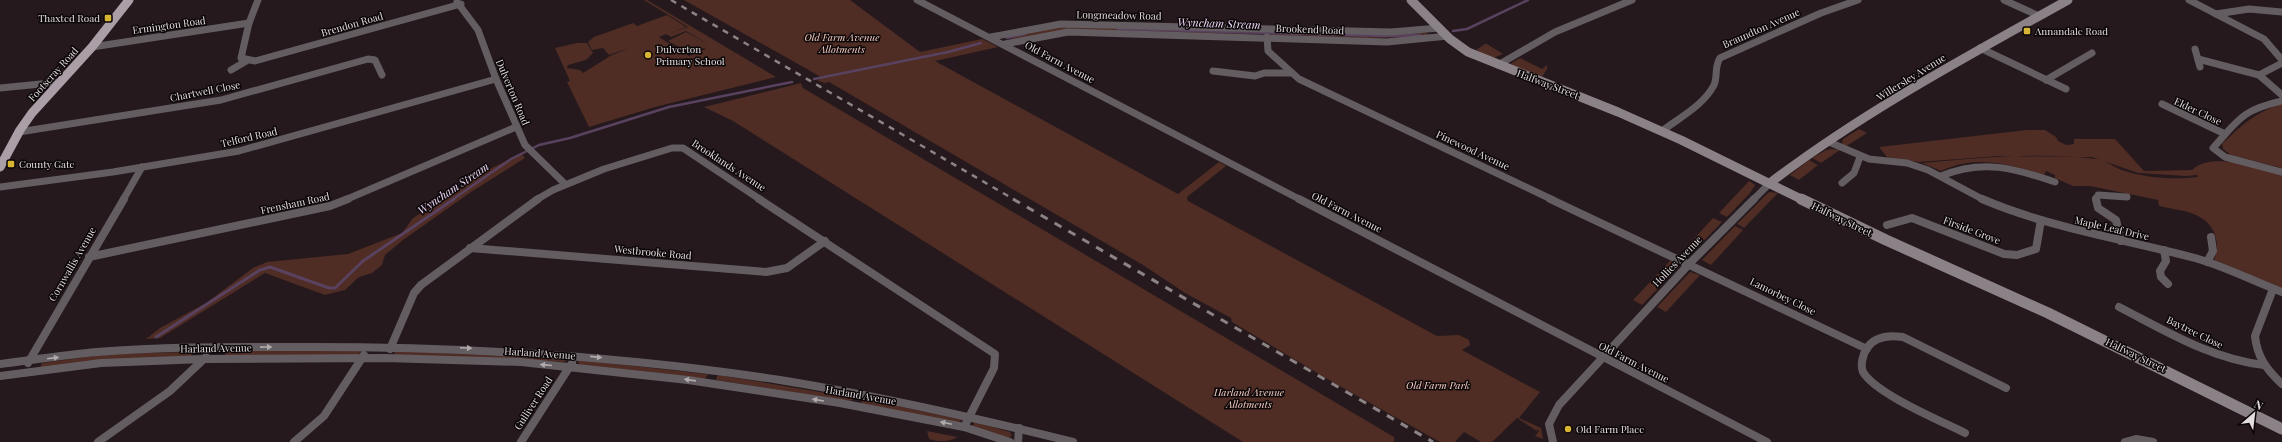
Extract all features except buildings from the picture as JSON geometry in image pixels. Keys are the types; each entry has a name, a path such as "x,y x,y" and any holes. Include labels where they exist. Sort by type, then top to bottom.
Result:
{"main road":[{"name":"Footscray Road","path":"0,167 19,132 32,113 92,47 129,0"},
{"name":"Halfway Street","path":"1411,0 1462,49 1498,65 1586,98 1662,131 1886,240 2072,324 2282,429"},
{"name":"Willersley Avenue","path":"1770,183 1829,142 1920,83 2068,0"}],"street":[{"path":"248,60 241,58 249,23 258,0"},
{"name":"Old Farm Avenue","path":"917,0 1005,44 1767,442"},
{"path":"1498,65 1550,34 1632,0"},
{"name":"Braundton Avenue","path":"1662,131 1711,89 1716,78 1716,66 1720,58 1821,13 1858,0"},
{"path":"2004,0 2039,16"},
{"path":"2189,0 2264,40 2282,62 2259,75"},
{"name":"Brendon Road","path":"248,60 255,61 458,2"},
{"name":"Dulverton Road","path":"458,2 478,30 496,79 525,145 533,155 565,184"},
{"path":"2216,14 2237,8 2282,12"},
{"name":"Ermington Road","path":"92,47 249,23"},
{"name":"Longmeadow Road","path":"991,37 1061,24 1396,32 1439,28"},
{"name":"Brookend Road","path":"1005,44 1064,32 1267,37 1387,42 1448,36"},
{"name":"Pinewood Avenue","path":"1267,37 1268,51 1291,73 1313,85 1690,263"},
{"path":"1980,48 2066,89"},
{"path":"2195,49 2200,67"},
{"path":"2046,80 2092,53"},
{"name":"Chartwell Close","path":"19,132 135,112 184,107 221,100 368,59 375,60 382,76"},
{"path":"2198,59 2259,75 2282,95"},
{"path":"230,70 248,60"},
{"path":"1213,71 1253,80 1264,73 1291,73"},
{"name":"Telford Road","path":"0,187 142,167 270,144 496,79"},
{"path":"0,88 61,82"},
{"path":"2282,101 2259,106 2244,114 2214,145 2213,148 2225,157 2282,172"},
{"name":"Elder Close","path":"2162,104 2225,134"},
{"name":"Frensham Road","path":"89,257 330,206 516,127"},
{"name":"Maple Leaf Drive","path":"1829,142 1860,157 1908,163 1941,176 1992,203 2041,220 2207,262 2278,290"},
{"name":"Brooklands Avenue","path":"385,358 392,346 414,293 430,278 541,196 565,184 650,155 672,148 682,148 995,354 994,368 964,427"},
{"path":"1842,183 1853,176 1857,170 1860,157"},
{"path":"1941,176 1954,169 1984,164 2019,170 2055,182"},
{"name":"Cornwallis Avenue","path":"22,373 142,167"},
{"name":"Hollies Avenue","path":"1602,356 1690,263 1770,183"},
{"path":"2121,241 2116,220 2098,208 2096,198 2098,195 2104,194 2127,197"},
{"name":"Firside Grove","path":"1887,225 1905,218 1919,221 1988,249 2017,255 2036,249 2041,220"},
{"path":"2207,262 2213,251 2211,237"},
{"name":"Westbrooke Road","path":"470,248 766,272 787,268 825,241"},
{"path":"2164,250 2167,260 2165,266 2160,271 2161,277 2168,284"},
{"name":"Lamorbey Close","path":"1690,263 1867,349"},
{"path":"2278,290 2255,336 2258,354 2264,366 2282,384"},
{"name":"Baytree Close","path":"2119,307 2218,356 2236,362 2264,366"},
{"path":"1965,433 1868,380 1861,363 1872,342 1881,337 1893,335 1903,337 2006,388"},
{"path":"294,442 324,416 370,346"},
{"name":"Harland Avenue","path":"0,364 111,351 213,348 392,346 538,352 577,355 775,380 970,415 1073,442"},
{"path":"98,442 134,419 170,391 204,359 213,348"},
{"name":"Gulliver Road","path":"522,442 577,355"},
{"path":"1553,442 1549,424 1559,405 1602,356"},
{"name":"Harland Avenue","path":"0,376 101,363 204,359 385,358 522,362 688,380 777,393 908,415 964,427 1010,442"},
{"path":"1018,428 1018,442"},
{"path":"2125,442 2136,439 2152,442"}],"green space":[{"name":"Dulverton Primary School","path":"644,0 647,0 776,77 655,107 589,127 567,82 570,81 555,48 577,43 587,43 593,53 586,60 568,65 567,68 580,70 583,73 610,56 629,48 609,55 603,48 592,50 588,42 594,37 633,23 637,26 667,15 686,27 670,33 688,27","holes":["686,31 710,45 686,32 668,41 691,54 704,48 706,49 689,56 659,37 666,34 671,37"]},
{"path":"684,0 850,0 920,52 982,39 998,47 935,61 1178,194 1219,162 1226,166 1187,197 1188,201 1437,336 1459,335 1469,340 1470,345 1462,350 1540,392 1519,418 1541,428 1543,439 1535,436 1539,431 1538,429 1537,431 1517,418 1492,442 1481,442 1464,432 1455,442 1440,442 1336,384 1232,322 1231,318 1185,293 1143,265 829,82 825,83 818,81 821,77"},
{"path":"1055,26 1256,30 1256,34 1058,31 1013,39 1006,37"},
{"path":"1258,30 1427,33 1429,36 1386,38 1322,37 1258,34"},
{"path":"1485,44 1503,54 1493,58 1476,50"},
{"path":"1520,58 1542,69 1547,65 1547,69 1542,77 1510,64"},
{"name":"Harland Avenue Allotments","path":"801,83 803,88 1394,437 1394,442 1243,442 733,121 704,107"},
{"path":"2282,104 2282,168 2231,155 2223,149 2222,144 2249,120 2273,107"},
{"path":"1859,129 1867,133 1845,147 1842,144 1843,139"},
{"path":"2027,130 2045,130 2056,137 2058,141 2066,145 2074,144 2074,139 2115,139 2144,171 2192,170 2200,164 2222,161 2248,165 2282,174 2282,288 2214,260 2217,248 2215,235 2209,224 2194,214 2159,206 2158,200 2090,186 2073,186 2055,178 2055,175 2046,171 2044,175 2005,164 1992,162 1967,163 1941,171 1922,163 2019,156 1918,162 1887,157 1879,147","holes":["2071,157 2092,157 2099,159 2097,159","2105,161 2138,173 2186,176 2197,175 2198,177 2149,177 2122,170"]},
{"path":"1826,150 1840,150 1821,163 1812,158"},
{"path":"521,153 525,158 471,192 403,240 385,255 382,265 372,273 359,277 345,290 325,295 265,273 160,338 146,339 160,328 206,303 253,268 267,262 348,254 402,233 413,218 488,170"},
{"path":"1809,160 1818,165 1799,180 1790,175"},
{"path":"1749,181 1755,185 1750,193 1727,217 1719,213"},
{"path":"1769,192 1778,193 1744,228 1737,224"},
{"path":"1713,218 1722,222 1690,255 1683,251"},
{"path":"1735,226 1743,230 1711,265 1702,260"},
{"path":"1670,261 1678,264 1679,267 1642,305 1633,300"},
{"path":"1690,272 1700,275 1666,312 1657,307"},
{"path":"228,350 363,351 357,355 225,355 225,352"},
{"path":"395,351 569,359 565,362 394,355"},
{"path":"193,353 191,356 40,368 42,363 110,354"},
{"path":"580,360 708,375 704,379 580,365 578,362"},
{"path":"719,375 855,398 850,401 716,380 717,376"},
{"path":"863,399 963,420 958,422 863,404 861,402"},
{"path":"974,422 1010,432 1012,436 1008,438 973,426"},
{"path":"927,431 957,437 948,441 932,440 929,439"}],"waterway":[{"name":"Wyncham Stream","path":"1453,31 1467,29 1528,0"},
{"name":"Wyncham Stream","path":"1118,29 1385,36 1420,35"},
{"name":"Wyncham Stream","path":"1007,38 1025,34"},
{"name":"Wyncham Stream","path":"814,79 948,52 981,43"},
{"name":"Wyncham Stream","path":"452,200 511,159 539,145 570,138 669,107 792,82"},
{"name":"Wyncham Stream","path":"156,337 260,270 270,267 329,288 335,288 363,261 454,199"}],"railway":[{"path":"671,0 1015,200"},
{"path":"1013,199 1433,442"}],"place":[{"name":"Thaxted Road","path":"108,18"},
{"name":"Annandale Road","path":"2027,31"},
{"name":"Dulverton Primary School","path":"648,55"},
{"name":"County Gate","path":"11,164"},
{"name":"Old Farm Place","path":"1568,429"}],"park label":[{"name":"Old Farm Avenue Allotments","path":"842,42"},
{"name":"Old Farm Park","path":"1438,385"}]}
